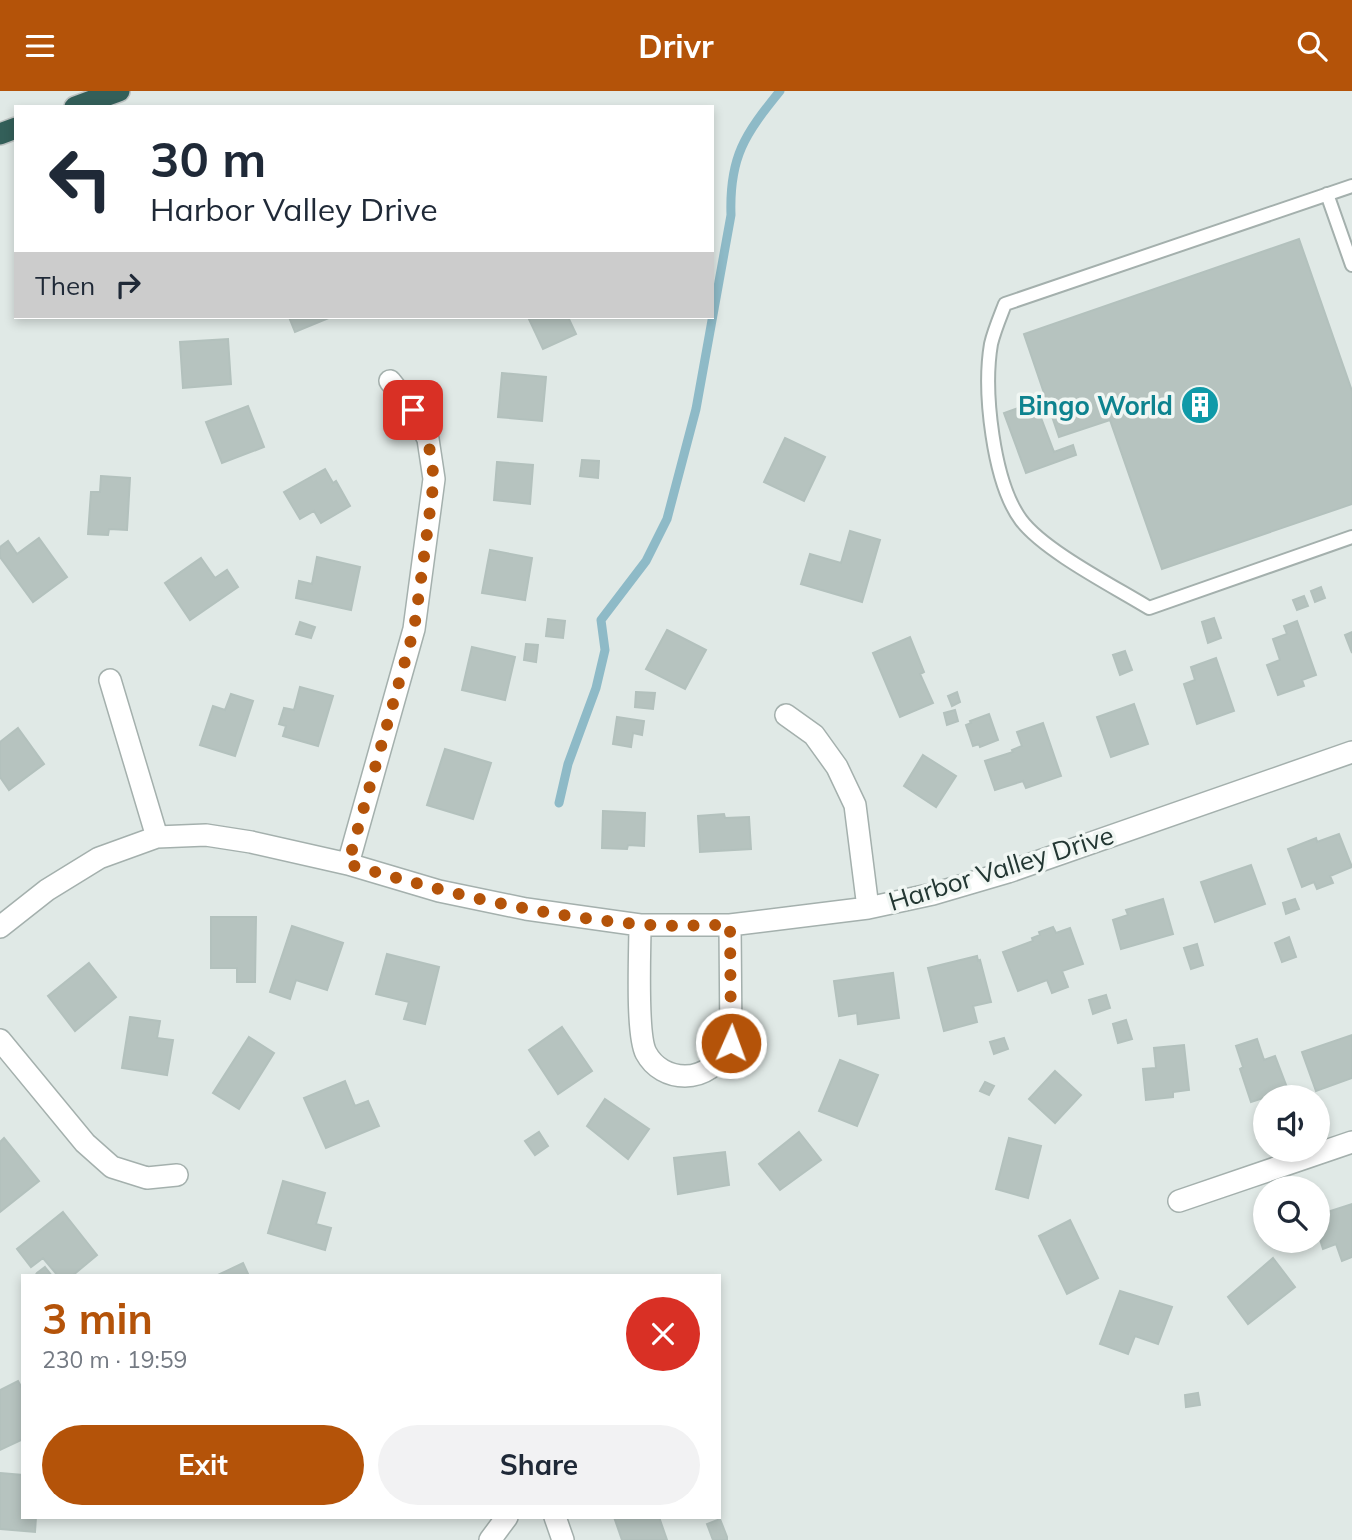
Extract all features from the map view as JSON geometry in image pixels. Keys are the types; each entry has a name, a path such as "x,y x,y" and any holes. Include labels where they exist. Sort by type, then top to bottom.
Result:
{"highway":[{"path":"80,105 119,91"}],"street":[{"path":"348,864 414,629 434,479 428,439 413,410 390,381"},
{"path":"110,680 157,838"},
{"path":"786,715 814,735 837,767 855,805 868,908"},
{"name":"Harbor Valley Drive","path":"0,927 47,890 99,858 157,838 206,835 251,842 348,864 439,891 526,909 640,925 730,925 868,908 933,894 1008,872 1352,751"},
{"path":"640,925 641,1034 645,1052 654,1064 670,1075 689,1076 708,1070 722,1058 731,1043 730,925"},
{"path":"0,1040 85,1143 112,1167 147,1178 177,1175"},
{"path":"1179,1201 1352,1142"},
{"path":"490,1540 506,1519"},
{"path":"556,1519 564,1540"}],"lane":[{"path":"1352,186 1005,304 991,343 988,400 993,446 1008,493 1021,520 1044,543 1149,608 1352,537"},
{"path":"1327,194 1352,265"}],"building":[{"name":"Bingo World","path":"1299,239 1352,391 1352,504 1162,569 1110,420 1059,437 1024,334"},
{"path":"290,319 326,319 295,332"},
{"path":"529,319 569,319 576,334 543,349"},
{"path":"228,339 231,384 183,388 180,342"},
{"path":"502,373 546,377 542,421 498,417"},
{"path":"1035,402 1054,452 1073,445 1076,455 1026,473 1004,413"},
{"path":"248,406 264,447 222,463 206,422"},
{"path":"785,438 825,457 804,501 764,482"},
{"path":"582,460 599,461 598,478 580,476"},
{"path":"497,462 533,465 530,504 494,500"},
{"path":"325,469 333,483 336,481 350,506 321,523 314,511 300,519 284,492"},
{"path":"101,476 130,478 127,530 109,529 108,535 88,534 91,492 100,492"},
{"path":"850,531 880,540 862,602 801,584 810,554 841,563"},
{"path":"39,538 67,577 33,602 0,557 0,547 8,541 17,554"},
{"path":"490,550 532,558 525,600 482,593"},
{"path":"317,557 360,567 351,610 296,598 299,581 312,584"},
{"path":"201,558 215,578 227,570 238,587 190,620 165,583"},
{"path":"1321,587 1325,598 1315,602 1311,591"},
{"path":"1304,596 1308,606 1297,610 1293,600"},
{"path":"1214,618 1221,638 1208,643 1202,622"},
{"path":"548,619 565,621 563,638 546,636"},
{"path":"1297,621 1316,675 1302,680 1304,686 1278,695 1267,665 1280,660 1273,639 1287,634 1284,626"},
{"path":"300,622 315,627 311,638 296,634"},
{"path":"667,630 706,650 685,689 646,669"},
{"path":"1352,632 1352,653 1345,635"},
{"path":"910,637 924,672 920,674 933,703 900,717 873,653"},
{"path":"526,644 538,645 536,662 524,660"},
{"path":"472,647 515,657 505,700 462,690"},
{"path":"1125,651 1132,670 1120,675 1113,655"},
{"path":"1216,658 1234,711 1197,724 1184,684 1195,680 1191,667"},
{"path":"300,687 333,696 318,746 283,736 286,726 279,724 284,708 294,710"},
{"path":"636,692 655,693 653,709 635,707"},
{"path":"957,692 960,702 952,706 948,696"},
{"path":"231,694 253,701 235,756 200,745 213,706 225,710"},
{"path":"1134,704 1148,744 1111,757 1097,717"},
{"path":"955,710 958,721 947,725 944,713"},
{"path":"989,714 998,740 980,747 979,744 973,746 966,725"},
{"path":"617,717 644,721 642,735 633,733 631,747 613,744"},
{"path":"1043,723 1061,776 1026,788 1023,781 995,790 985,761 1013,752 1012,750 1022,746 1017,732"},
{"path":"18,728 44,764 9,790 0,777 0,742"},
{"path":"445,749 491,763 473,819 427,805"},
{"path":"923,755 956,776 936,807 904,786"},
{"path":"603,811 645,813 644,846 628,845 627,849 602,848"},
{"path":"724,814 725,818 749,817 751,849 700,852 698,816"},
{"path":"1339,834 1352,867 1330,876 1333,883 1317,889 1314,882 1302,887 1288,849 1316,838 1317,842"},
{"path":"1251,865 1265,904 1215,922 1201,882"},
{"path":"1163,899 1173,934 1121,949 1113,920 1128,915 1126,910"},
{"path":"1295,899 1299,909 1286,914 1283,903"},
{"path":"211,917 256,917 255,982 237,982 237,968 211,968"},
{"path":"292,926 343,943 327,990 296,980 290,999 270,992"},
{"path":"1053,927 1056,933 1070,928 1083,964 1062,971 1068,987 1052,993 1047,980 1018,991 1003,952 1033,941 1032,938 1040,935 1039,932"},
{"path":"1289,937 1296,957 1282,962 1275,943"},
{"path":"1197,944 1203,965 1191,969 1184,948"},
{"path":"387,954 439,967 425,1024 404,1019 409,1002 376,994"},
{"path":"977,956 991,1002 973,1006 977,1022 944,1031 928,968"},
{"path":"89,963 116,997 75,1031 48,996"},
{"path":"893,973 899,1018 858,1024 857,1013 839,1016 834,981"},
{"path":"1106,995 1110,1008 1093,1014 1089,1000"},
{"path":"130,1017 160,1021 157,1038 173,1040 167,1075 122,1068"},
{"path":"1126,1020 1132,1039 1118,1043 1113,1024"},
{"path":"562,1027 592,1071 558,1094 529,1050"},
{"path":"1352,1035 1352,1078 1330,1086 1314,1085 1302,1052"},
{"path":"249,1037 274,1053 239,1109 213,1093"},
{"path":"1004,1038 1008,1049 994,1054 990,1042"},
{"path":"1257,1039 1264,1060 1275,1056 1286,1085 1253,1085 1251,1102 1236,1046"},
{"path":"1184,1045 1189,1090 1173,1092 1173,1097 1146,1100 1143,1069 1156,1068 1154,1048"},
{"path":"840,1060 878,1075 857,1126 819,1111"},
{"path":"1055,1071 1081,1095 1055,1123 1029,1099"},
{"path":"345,1081 355,1106 368,1101 379,1126 326,1148 304,1098"},
{"path":"985,1082 994,1086 989,1095 980,1091"},
{"path":"605,1099 649,1129 628,1159 587,1126"},
{"path":"539,1132 548,1146 535,1155 525,1141"},
{"path":"799,1132 821,1160 780,1190 759,1164"},
{"path":"4,1138 39,1181 0,1212 0,1142"},
{"path":"1009,1138 1041,1146 1028,1198 996,1189"},
{"path":"725,1152 729,1185 678,1194 674,1158"},
{"path":"283,1181 325,1193 316,1224 331,1228 325,1250 268,1233"},
{"path":"1352,1204 1352,1257 1342,1261 1336,1244 1330,1246 1330,1211"},
{"path":"63,1212 97,1255 74,1274 56,1274 43,1258 31,1267 17,1249"},
{"path":"1070,1220 1098,1278 1067,1294 1039,1236"},
{"path":"1273,1258 1295,1287 1248,1324 1228,1297"},
{"path":"243,1263 248,1274 220,1274"},
{"path":"45,1267 50,1274 36,1274"},
{"path":"1120,1291 1172,1307 1158,1344 1135,1336 1128,1354 1100,1344"},
{"path":"18,1381 21,1386 21,1440 0,1450 0,1390"},
{"path":"1198,1393 1200,1405 1186,1407 1185,1395"},
{"path":"0,1473 21,1475 21,1519 36,1519 35,1532 0,1529"},
{"path":"615,1519 660,1519 667,1540 622,1540"},
{"path":"720,1519 727,1540 713,1540 707,1524"}],"waterway":[{"path":"714,309 731,215 736,162 757,120 780,91"},
{"path":"559,803 568,764 596,688 605,650 601,620 646,561 667,519 696,409 712,319"}],"place":[{"name":"Bingo World","path":"1200,405"}],"route":[{"path":"413,410 428,439 434,479 414,629 348,864 439,891 526,909 640,925 730,925 731,1043"}]}
